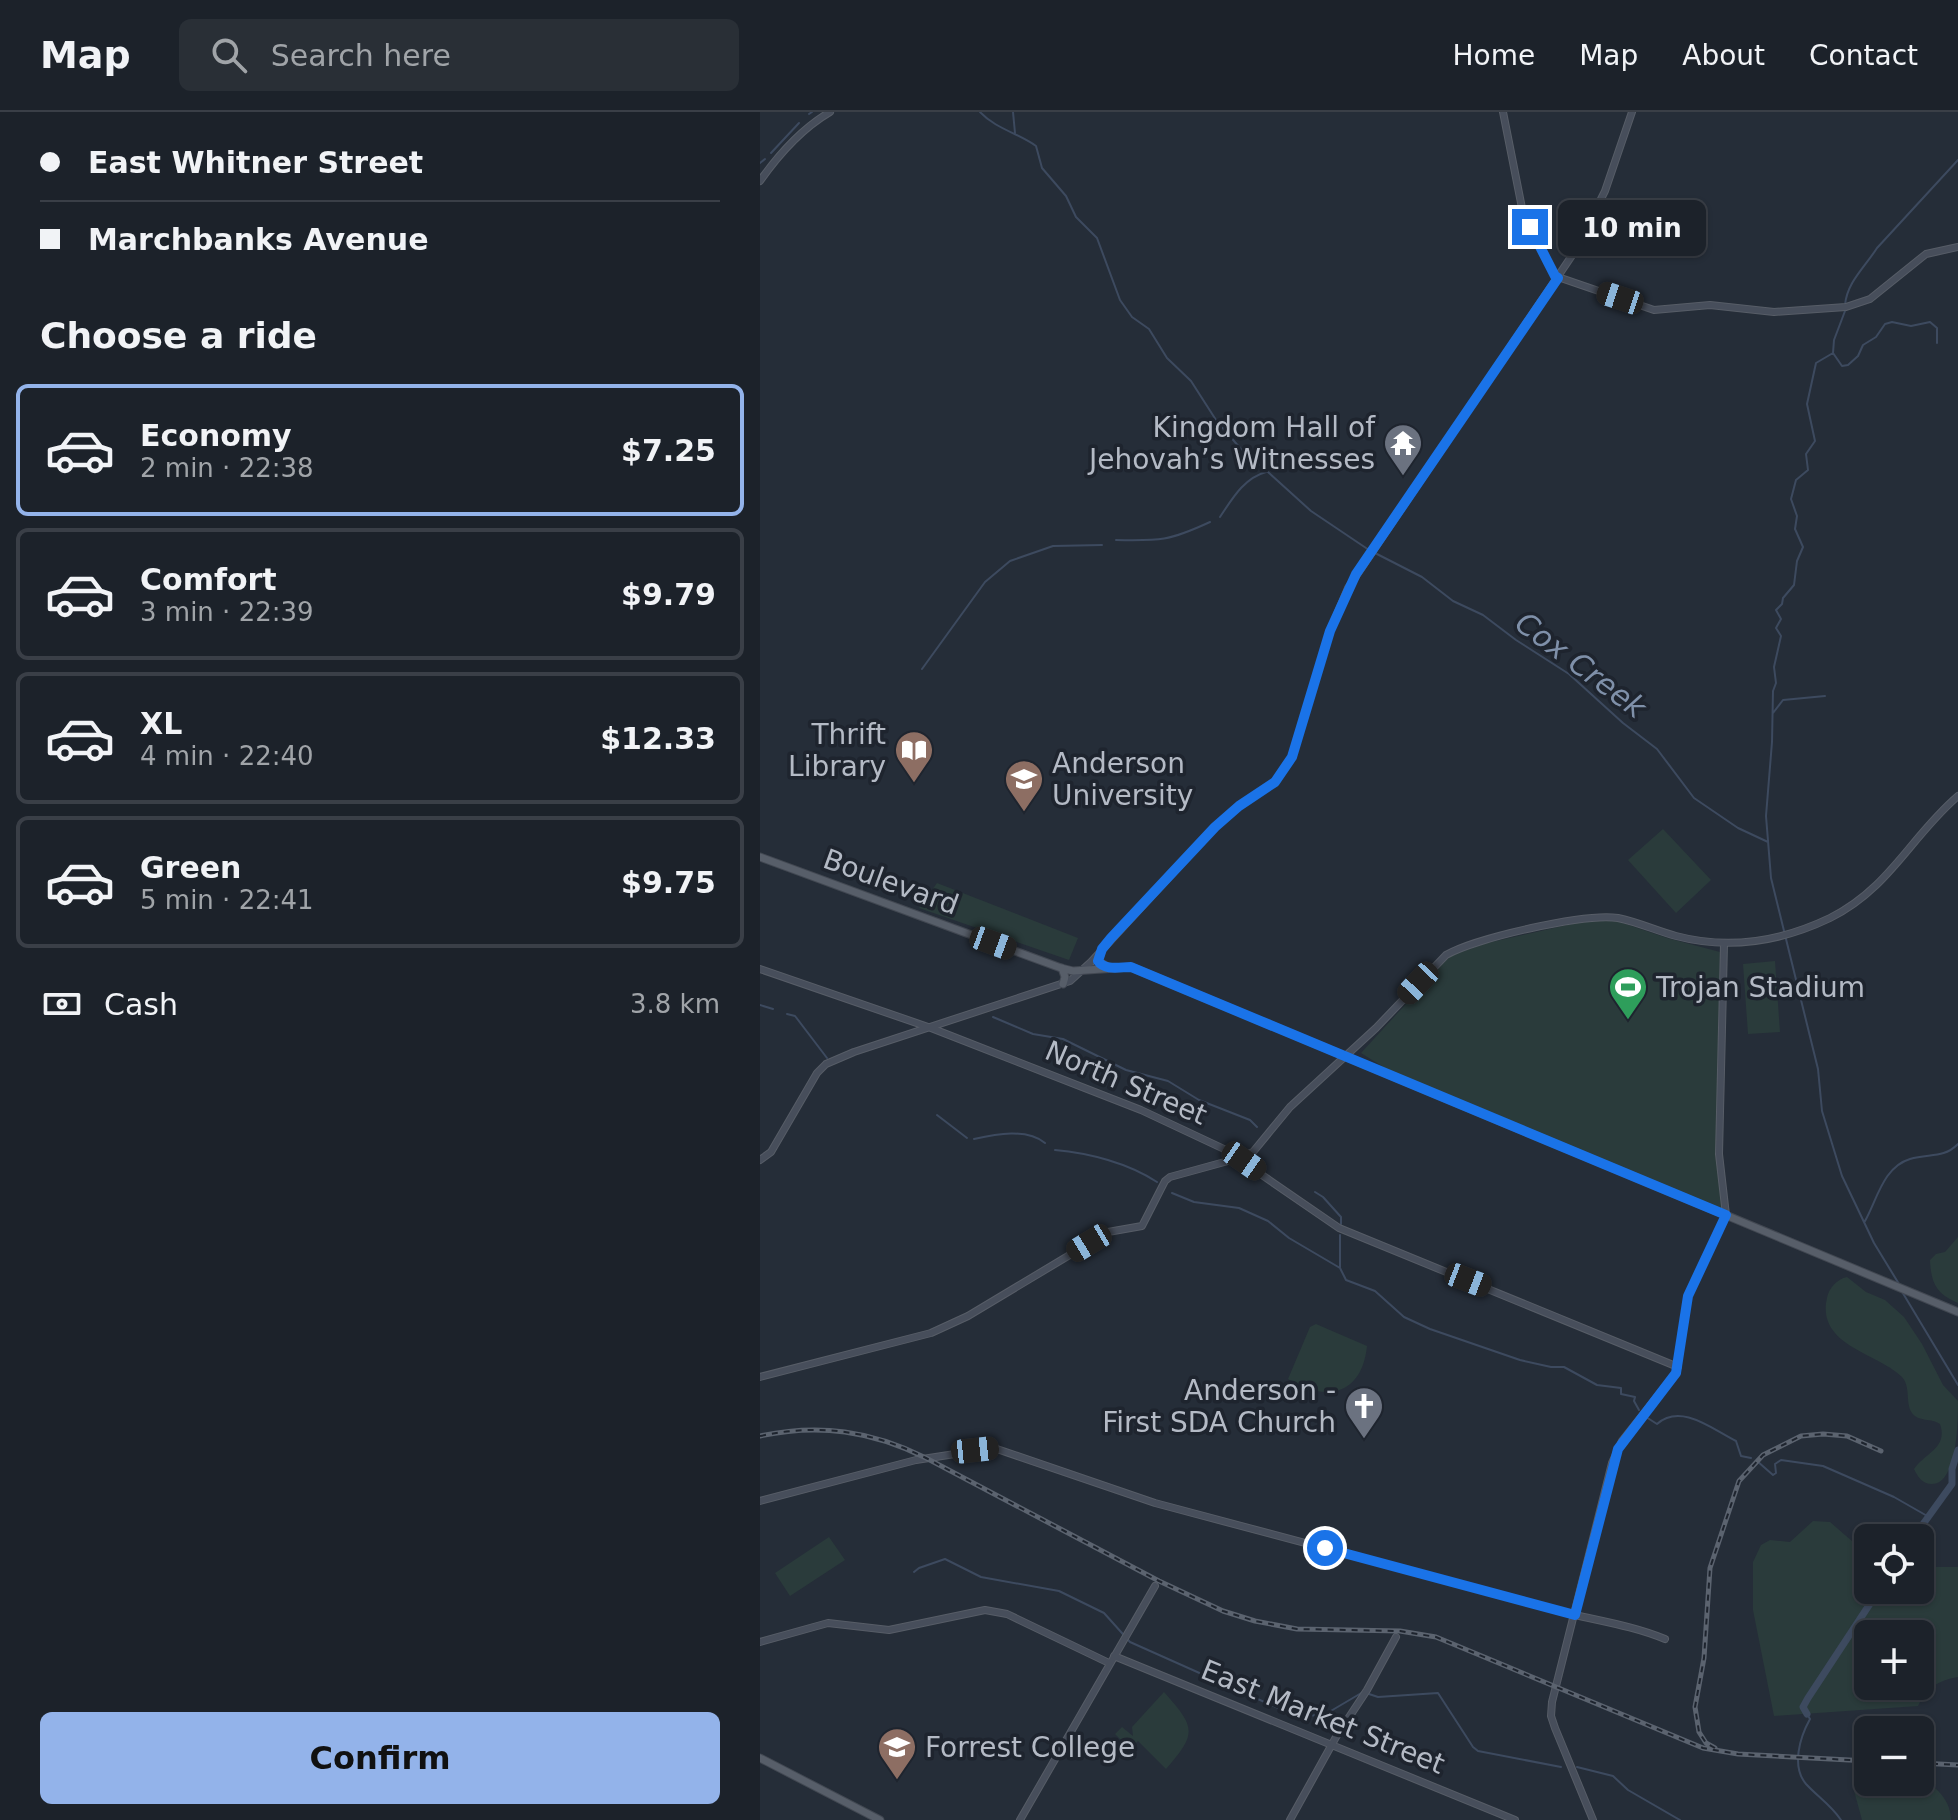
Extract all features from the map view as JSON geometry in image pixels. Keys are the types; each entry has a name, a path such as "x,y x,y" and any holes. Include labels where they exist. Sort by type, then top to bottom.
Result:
{"main road":[{"name":"Boulevard","path":"760,857 1062,968 1082,971 1131,967 1958,1312"},
{"path":"1102,949 1099,963 1110,968"},
{"path":"1062,968 1065,977 1063,984"},
{"path":"761,1758 880,1820"}],"street":[{"path":"760,181 784,149 830,112"},
{"path":"1503,112 1522,208 1555,276 1654,310 1710,305 1774,312 1846,307 1870,299 1926,254 1958,247"},
{"path":"760,1160 771,1152 817,1073 826,1064 1063,984 1082,971 1215,827 1239,806 1269,788 1292,757 1330,631 1348,588 1558,278 1600,203 1632,112"},
{"path":"760,1377 922,1336 957,1322 1108,1232 1142,1226 1170,1177 1239,1158 1257,1148 1290,1107 1376,1028 1446,955 1483,940 1566,922 1607,917 1694,941 1724,944 1799,932 1853,905 1877,885 1958,796"},
{"path":"1593,1820 1551,1716 1556,1682 1618,1449 1671,1381 1678,1367 1688,1296 1726,1215 1719,1154 1724,944"},
{"name":"North Street","path":"760,969 931,1028 1141,1110 1239,1158 1339,1228 1678,1367"},
{"path":"760,1501 916,1460 994,1448 1155,1503 1575,1615 1623,1627 1636,1627 1665,1639"},
{"path":"1020,1820 1155,1586"},
{"path":"760,1642 828,1623 889,1630 985,1610 1000,1611 1109,1663"},
{"path":"1290,1820 1396,1637"},
{"name":"East Market Street","path":"1114,1656 1515,1820"}],"shaded area":[{"path":"1663,829 1711,880 1676,913 1628,860"},
{"path":"937,883 1078,938 1069,960 919,908"},
{"path":"1611,919 1720,952 1716,1151 1726,1215 1401,1078 1361,1053 1450,956 1487,943 1576,923"},
{"path":"1775,961 1780,1032 1748,1034 1743,964"},
{"path":"1958,1237 1958,1303 1936,1287 1930,1260 1936,1254 1945,1252"},
{"path":"1847,1277 1866,1292 1885,1300 1904,1317 1943,1385 1958,1401 1955,1449 1947,1474 1941,1481 1926,1483 1914,1469 1941,1439 1940,1424 1915,1416 1910,1409 1902,1377 1840,1338 1831,1327 1826,1314 1828,1294 1837,1282"},
{"path":"1316,1324 1367,1346 1358,1375 1340,1390 1316,1391 1288,1379 1310,1327"},
{"path":"1813,1521 1830,1522 1854,1543 1854,1604 1934,1604 1934,1567 1958,1567 1958,1677 1934,1686 1934,1620 1854,1620 1854,1700 1922,1700 1918,1706 1774,1716 1753,1610 1753,1562 1761,1545 1770,1540 1790,1542"},
{"path":"829,1537 845,1560 790,1596 775,1573"},
{"path":"1164,1692 1182,1714 1189,1730 1184,1747 1166,1769 1138,1741 1130,1749 1115,1734 1122,1727 1133,1736 1132,1727"},
{"path":"1934,1787 1949,1808 1951,1820 1862,1820 1855,1796 1934,1796"}],"waterway":[{"name":"Cox Creek","path":"980,112 993,123 1036,146 1042,168 1066,196 1076,217 1097,238 1120,300 1132,317 1149,329 1167,358 1191,381 1216,420 1246,455 1311,511 1369,550"},
{"path":"1013,112 1015,133"},
{"path":"771,153 799,123"},
{"path":"760,163 765,159"},
{"path":"1845,305 1853,282 1877,248 1958,160"},
{"path":"1845,311 1834,340 1833,353 1842,366 1848,365 1858,356 1863,345 1876,337 1885,324 1892,322 1911,326 1930,322 1937,328 1937,343"},
{"path":"1833,353 1816,363 1807,404 1815,441 1806,454 1808,470 1796,480 1791,499 1797,516 1795,529 1803,547 1797,561 1794,585 1776,610 1781,619 1776,628 1781,636 1774,667 1776,683 1766,816 1771,878 1818,1069 1822,1111 1842,1176 1874,1243 1899,1284"},
{"path":"1220,517 1245,484 1266,472"},
{"path":"1116,540 1164,538 1210,522"},
{"path":"922,669 985,582 1010,561 1053,546 1102,545"},
{"name":"Cox Creek","path":"1375,553 1422,577 1453,601 1483,615 1569,674 1657,749 1694,798 1738,828 1768,842"},
{"path":"1773,713 1783,700 1825,696"},
{"path":"760,1005 773,1009"},
{"path":"787,1014 795,1016 827,1058"},
{"path":"993,1017 1033,1034 1063,1039 1126,1070 1168,1081 1199,1100 1250,1120 1257,1127"},
{"path":"937,1115 967,1138"},
{"path":"974,1139 1020,1134 1045,1143"},
{"path":"1865,1221 1893,1169 1910,1159 1941,1154 1958,1144"},
{"path":"1055,1150 1108,1160 1134,1169 1157,1182"},
{"path":"1315,1192 1341,1217 1341,1224"},
{"path":"1172,1193 1194,1202 1239,1208 1268,1221 1289,1238 1340,1268 1346,1280 1375,1291 1404,1317 1520,1360 1564,1367 1597,1385 1621,1388 1621,1394 1635,1397 1639,1410"},
{"path":"1340,1235 1340,1267"},
{"name":"Cox Creek","path":"1901,1290 1958,1385"},
{"path":"1646,1417 1657,1424 1676,1416 1696,1420 1736,1441 1741,1456 1751,1458"},
{"path":"1923,1524 1952,1484 1952,1469 1958,1450"},
{"path":"1757,1461 1773,1475 1776,1473 1775,1464 1781,1460 1823,1466 1894,1497 1929,1517"},
{"path":"914,1572 945,1559 981,1577 1059,1591 1104,1613 1130,1642 1296,1716 1324,1715 1363,1692"},
{"path":"1807,1714 1803,1707 1808,1698 1870,1604"},
{"path":"1369,1694 1378,1697 1438,1693 1478,1751 1561,1767"},
{"path":"1807,1714 1810,1719 1803,1734 1798,1760 1801,1777 1841,1820"},
{"path":"1577,1767 1613,1776 1628,1790 1680,1820"}],"railway":[{"path":"760,1436 824,1430 886,1441 926,1458 1159,1581 1223,1611 1255,1621 1297,1629 1400,1631 1436,1637 1703,1748 1738,1754 1854,1760"},
{"path":"1715,1748 1706,1743 1699,1732 1695,1707 1704,1658 1710,1568 1739,1481 1763,1455 1801,1436 1847,1436 1881,1451"},
{"path":"1934,1764 1958,1765"}],"place":[{"name":"Kingdom Hall of Jehovah’s Witnesses","path":"1403,477"},
{"name":"Thrift Library","path":"914,784"},
{"name":"Anderson University","path":"1024,813"},
{"name":"Trojan Stadium","path":"1628,1021"},
{"name":"Anderson - First SDA Church","path":"1364,1440"},
{"name":"Forrest College","path":"897,1781"}],"route":[{"path":"1325,1548 1575,1615 1612,1463 1635,1424 1676,1373 1688,1296 1726,1215 1131,967 1110,968 1098,961 1102,949 1111,938 1215,827 1239,806 1269,788 1292,757 1330,631 1348,588 1558,278 1530,227"}]}
